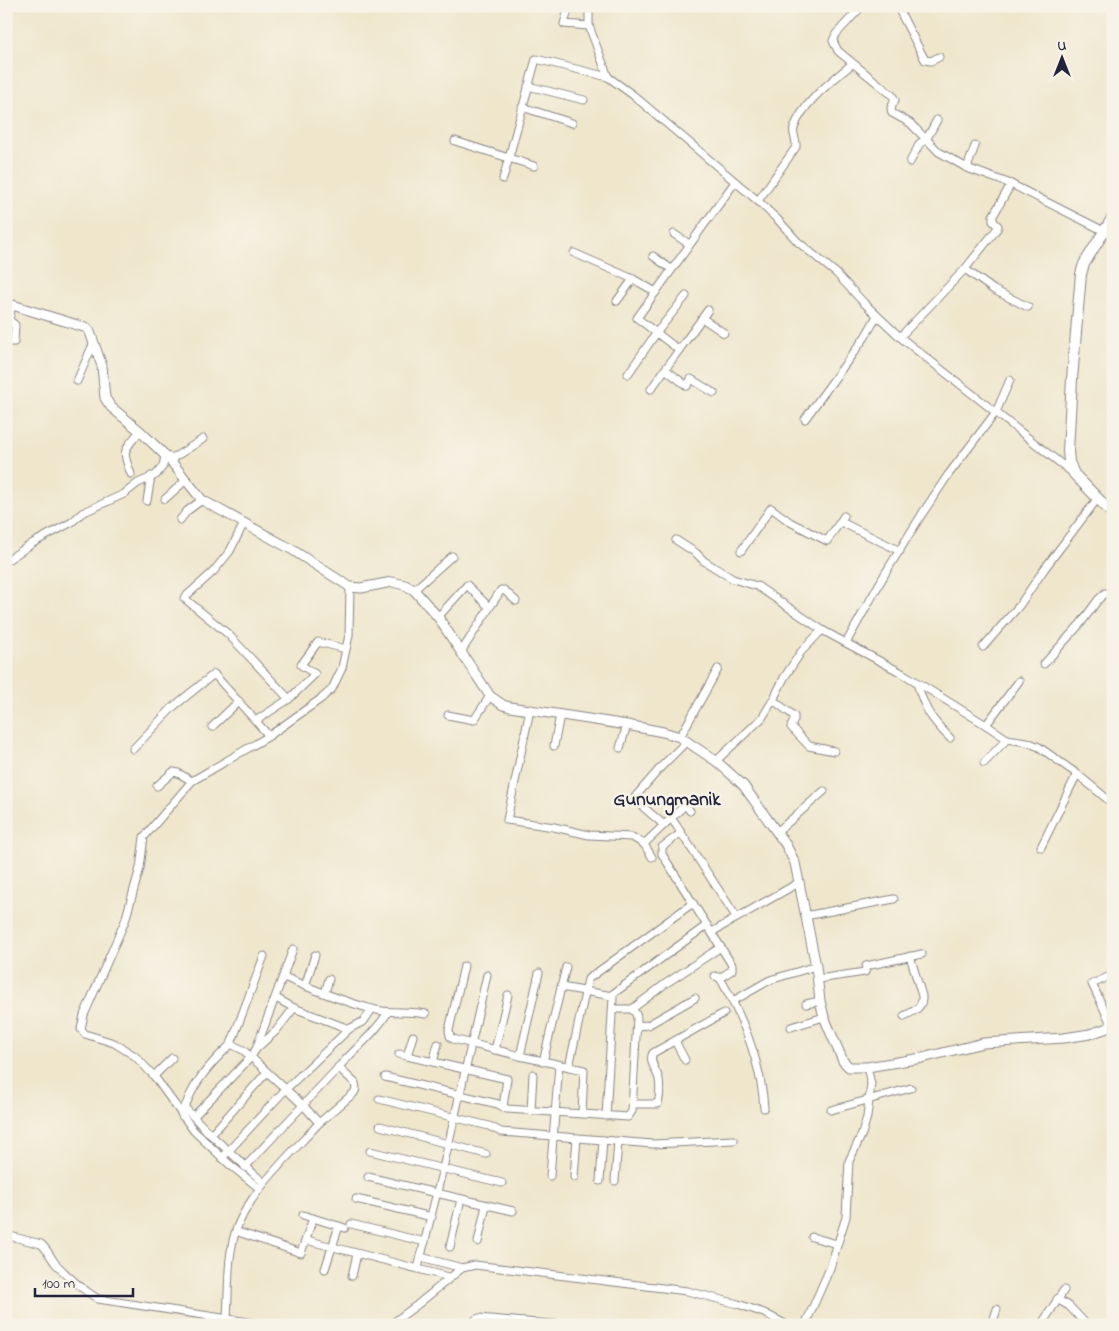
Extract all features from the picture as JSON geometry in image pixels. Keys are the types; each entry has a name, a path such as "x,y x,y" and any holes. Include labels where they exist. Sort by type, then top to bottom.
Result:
{"main road":[{"path":"1113,218 1084,264 1078,290 1068,451 1069,462 1074,474 1113,514"}],"street":[{"path":"569,6 564,24 589,26"},
{"path":"589,6 589,26 608,77"},
{"path":"862,6 836,34 833,41 838,51 852,64 892,95 895,100 891,108 892,113 910,123 939,152 967,168 1011,184 1104,231"},
{"path":"898,6 925,60 931,61 939,57"},
{"path":"503,180 507,159 536,59 608,77 633,95 758,201 780,221 798,242 836,273 900,337 1074,474"},
{"path":"758,201 796,147 795,127 810,103 817,94 852,64"},
{"path":"528,86 584,100"},
{"path":"522,107 572,123"},
{"path":"910,162 920,143 926,140 937,120"},
{"path":"455,141 534,166"},
{"path":"967,168 974,146"},
{"path":"679,350 638,318 735,182"},
{"path":"900,337 965,269 997,230 998,226 993,221 993,216 1011,184"},
{"path":"674,234 689,244"},
{"path":"574,253 634,279 656,292"},
{"path":"654,256 672,269"},
{"path":"965,269 994,290 1028,308"},
{"path":"617,301 634,279"},
{"path":"628,374 657,332 686,296"},
{"path":"6,342 14,342 15,325 9,320 9,304 87,328 94,341 102,366 105,398 111,407 168,458 202,500 291,549 350,587 361,588 392,582 414,590 438,617 475,676 490,696 503,705 663,732 684,739 716,761 743,784 786,845 795,863 816,966 824,1017 846,1065 851,1068 922,1058 983,1043 1064,1038 1090,1034 1113,1026 1092,984 1113,973"},
{"path":"651,389 708,310"},
{"path":"806,419 878,316"},
{"path":"702,318 724,333"},
{"path":"77,381 94,341"},
{"path":"665,369 687,386 691,378 714,393"},
{"path":"846,643 922,514 996,412 1010,380"},
{"path":"131,474 125,460 124,450 140,431"},
{"path":"6,561 33,543 72,522 82,513 124,494 138,483 156,475 168,458 203,439"},
{"path":"147,501 151,476"},
{"path":"165,499 186,480"},
{"path":"983,647 1019,606 1098,498"},
{"path":"180,520 187,511 202,500"},
{"path":"741,551 771,508 790,522 827,541 843,519 900,551"},
{"path":"244,523 230,551 213,572 184,598 228,634 289,699"},
{"path":"676,540 711,566 733,579 757,586 822,630 917,683 1007,739 1027,742 1040,747 1112,803"},
{"path":"414,590 452,556"},
{"path":"438,617 468,585 489,607"},
{"path":"262,1186 222,1158 194,1131 154,1076 135,1056 114,1043 85,1034 81,1029 84,1015 125,921 140,868 144,837 192,781 270,736 332,689 342,668 349,635 350,587"},
{"path":"461,652 489,607 503,590 516,601"},
{"path":"1044,664 1081,623 1095,602 1105,593 1113,593"},
{"path":"716,761 762,718 784,678 802,652 822,630"},
{"path":"256,720 289,699 315,674 301,665 318,642 346,649"},
{"path":"664,825 653,817 634,797 684,739 718,669"},
{"path":"133,750 173,706 214,674 270,736"},
{"path":"986,726 1019,682"},
{"path":"917,683 925,709 950,738"},
{"path":"448,715 474,720 490,696"},
{"path":"773,700 794,716 791,727 808,745 834,751"},
{"path":"212,727 239,701"},
{"path":"530,710 507,820 554,827 589,835 626,836 639,840 644,844 652,857"},
{"path":"554,746 560,714"},
{"path":"620,748 627,725"},
{"path":"984,763 1007,739"},
{"path":"157,786 172,772 177,772 192,781"},
{"path":"1041,847 1077,774"},
{"path":"777,832 824,791"},
{"path":"644,844 684,806 690,811"},
{"path":"674,822 737,918"},
{"path":"681,833 662,847 662,854 733,968 718,977 733,1001 752,1044 763,1090 764,1108"},
{"path":"712,932 800,882"},
{"path":"805,916 894,899"},
{"path":"569,1067 588,978 693,902"},
{"path":"561,987 610,996 707,925"},
{"path":"613,1009 632,1010 665,984 721,947"},
{"path":"194,1116 251,1057 256,1049 293,949"},
{"path":"818,979 865,972 866,966 922,954"},
{"path":"305,986 315,955"},
{"path":"182,1116 194,1085 230,1044 264,956"},
{"path":"904,1016 919,1009 922,1002 922,996 910,956"},
{"path":"464,966 448,1030 450,1036 453,1039 542,1062 584,1070 582,1114"},
{"path":"733,1001 770,980 816,966"},
{"path":"542,1062 566,967"},
{"path":"520,1056 539,973"},
{"path":"418,1268 432,1217 487,974"},
{"path":"284,977 372,1009 388,1012 412,1011 426,1014"},
{"path":"325,993 329,978"},
{"path":"495,1050 508,995"},
{"path":"606,1116 613,1009 613,998 610,996"},
{"path":"276,998 294,1008 349,1029"},
{"path":"637,1026 648,1025 695,998"},
{"path":"806,1004 820,1001"},
{"path":"256,1049 276,1031 294,1008"},
{"path":"222,1158 285,1090 349,1029 364,1021 372,1009"},
{"path":"385,1077 498,1104 507,1109 628,1117 632,1114 633,1104 637,1026 636,1014 632,1010"},
{"path":"245,1167 375,1030 388,1012"},
{"path":"633,1104 658,1104 659,1079 651,1056 724,1013"},
{"path":"792,1027 824,1017"},
{"path":"407,1056 413,1036"},
{"path":"675,1041 685,1060"},
{"path":"230,1044 243,1050 251,1057 304,1106 319,1123"},
{"path":"433,1062 438,1044"},
{"path":"399,1054 506,1079"},
{"path":"154,1076 172,1058"},
{"path":"550,1176 558,1065"},
{"path":"227,1317 229,1264 236,1230 244,1213 262,1186 319,1123 354,1093 356,1089 355,1083 338,1067"},
{"path":"805,1325 830,1268 846,1217 849,1161 862,1134 867,1117 871,1084 867,1067"},
{"path":"504,1107 508,1071"},
{"path":"211,1134 266,1072"},
{"path":"531,1110 533,1074"},
{"path":"831,1110 911,1088"},
{"path":"380,1100 489,1126 501,1132 653,1144 734,1140"},
{"path":"184,1107 262,1186"},
{"path":"380,1126 486,1154"},
{"path":"574,1177 577,1138"},
{"path":"600,1181 603,1140"},
{"path":"616,1181 618,1141"},
{"path":"370,1151 502,1183"},
{"path":"368,1177 513,1211"},
{"path":"356,1199 432,1217"},
{"path":"450,1248 461,1199"},
{"path":"478,1242 486,1205"},
{"path":"303,1216 425,1242"},
{"path":"241,1233 300,1253 302,1252 313,1218"},
{"path":"325,1269 332,1248 345,1226"},
{"path":"6,1234 41,1244 70,1278 86,1292 98,1299 180,1313 227,1317 268,1325"},
{"path":"812,1238 837,1244"},
{"path":"306,1240 418,1268 449,1278"},
{"path":"352,1276 357,1254"},
{"path":"421,1257 462,1268"},
{"path":"390,1325 417,1306 462,1268 475,1265 687,1291 738,1304 764,1313 783,1324"},
{"path":"1041,1325 1064,1290"},
{"path":"1057,1299 1069,1306 1087,1325"},
{"path":"992,1325 997,1309"},
{"path":"475,1325 475,1320 479,1318 500,1322 566,1325"}],"district":[{"name":"Gunungmanik","path":"667,800"}]}
